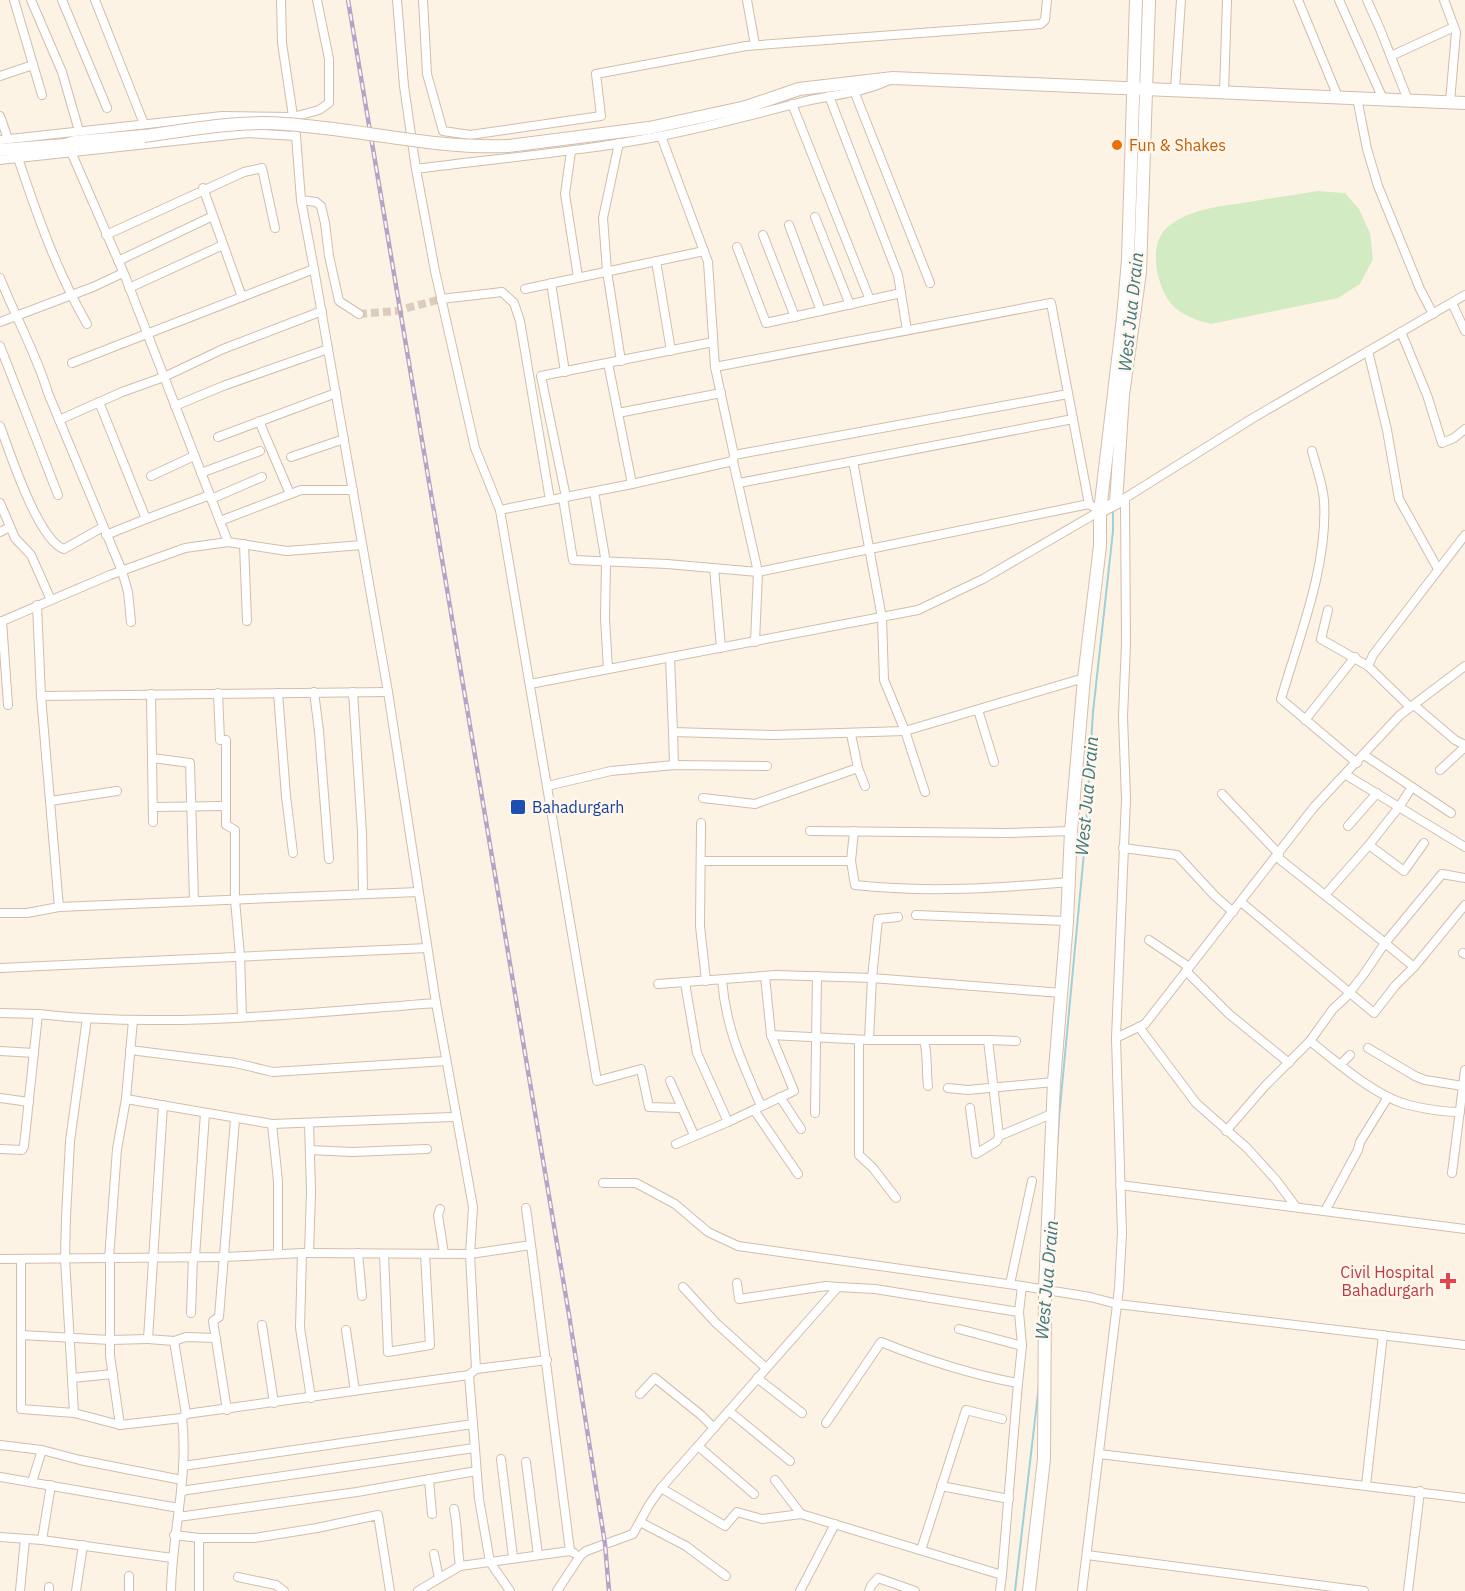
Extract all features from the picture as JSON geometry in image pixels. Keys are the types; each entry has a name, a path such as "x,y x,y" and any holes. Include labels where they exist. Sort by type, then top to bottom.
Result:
{"main road":[{"path":"1029,1591 1044,1459 1045,1289 1054,1082 1084,678 1100,546 1100,511 1125,294 1136,0"},
{"path":"1100,511 1121,501 1123,395 1140,272 1149,0"},
{"path":"0,150 65,145 144,130 283,124 333,128 453,146 508,146 649,128 746,107 799,89 892,78 1465,103"}],"street":[{"path":"14,0 42,95"},
{"path":"31,0 62,72 79,131"},
{"path":"62,0 106,108"},
{"path":"95,0 144,130"},
{"path":"281,0 282,43 296,136 301,200 388,692 436,1003 473,1207 470,1254 476,1369"},
{"path":"0,116 4,140 79,131 144,130 222,116 293,117 319,110 329,103 328,59 317,0"},
{"path":"397,0 404,86 416,169 441,299 475,448 501,510 597,1081 641,1069 650,1107 680,1108"},
{"path":"423,0 427,75 443,131 470,135 601,116 596,74 755,45 1041,24 1045,20 1047,0"},
{"path":"747,0 755,45"},
{"path":"1175,89 1181,0"},
{"path":"1224,92 1227,0"},
{"path":"1298,0 1338,97"},
{"path":"1339,0 1383,99"},
{"path":"1444,0 1456,32 1450,102"},
{"path":"1370,1 1408,100"},
{"path":"1391,56 1454,27"},
{"path":"0,75 33,65"},
{"path":"416,169 571,150 661,136 792,104 873,88 892,78"},
{"path":"854,91 930,283"},
{"path":"829,96 898,275 907,330"},
{"path":"1357,98 1367,149 1378,186 1432,314"},
{"path":"792,104 870,300"},
{"path":"0,160 248,134 296,136"},
{"path":"661,136 708,262 715,367 758,572 754,642"},
{"path":"619,143 603,218 607,271 621,361"},
{"path":"571,150 565,194 578,277"},
{"path":"72,154 123,273 228,542"},
{"path":"18,158 47,240 71,296 87,324"},
{"path":"106,236 244,171 262,168 275,228"},
{"path":"203,189 242,297"},
{"path":"301,200 316,202 321,206 326,222 329,256 339,301 359,314"},
{"path":"118,261 213,216"},
{"path":"815,217 850,305"},
{"path":"789,225 821,311"},
{"path":"763,235 795,317"},
{"path":"129,288 223,245"},
{"path":"736,247 766,323 901,293"},
{"path":"525,289 704,251"},
{"path":"656,261 671,351"},
{"path":"72,363 314,269"},
{"path":"0,322 71,296 123,273"},
{"path":"0,278 15,316 40,367 48,393 122,571 128,592 131,622"},
{"path":"551,283 565,372"},
{"path":"441,299 502,292 514,303 520,321 550,500"},
{"path":"1082,1591 1117,1304 1122,1233 1116,1038 1126,799 1123,717 1127,562 1121,501 1253,418 1465,295"},
{"path":"715,367 1051,303 1089,504"},
{"path":"1452,303 1465,331"},
{"path":"59,420 122,392 164,377 223,349 321,311"},
{"path":"1401,332 1420,378 1442,443 1454,438 1465,429"},
{"path":"530,684 918,610 983,579 1100,511 1089,504 758,572 573,560 542,376 713,342"},
{"path":"0,346 58,495"},
{"path":"175,406 223,386 328,349"},
{"path":"1368,351 1387,430 1399,499 1438,569"},
{"path":"608,363 632,484"},
{"path":"218,437 336,393"},
{"path":"618,413 721,393"},
{"path":"501,510 632,484 733,458 1068,393"},
{"path":"99,402 146,519"},
{"path":"739,483 1073,419"},
{"path":"259,421 290,494"},
{"path":"0,426 37,517 56,546 64,549 104,531 146,519 262,477"},
{"path":"291,456 344,439"},
{"path":"201,473 260,451"},
{"path":"1312,451 1324,498 1324,531 1314,584 1281,699 1357,763"},
{"path":"151,476 194,456"},
{"path":"853,461 882,618 884,680 905,731 925,792"},
{"path":"220,521 301,490 352,490"},
{"path":"594,492 606,563 605,618 608,669"},
{"path":"0,503 15,538 31,555 51,600"},
{"path":"0,532 10,527"},
{"path":"1368,666 1373,655 1438,569 1464,540"},
{"path":"8,705 1,622 38,605 185,548 228,542 287,551 362,545"},
{"path":"244,544 247,621"},
{"path":"714,568 721,648"},
{"path":"38,605 40,696 59,907"},
{"path":"1328,610 1321,639 1368,666 1412,706 1465,746 1440,771"},
{"path":"670,657 674,765"},
{"path":"1305,720 1355,657"},
{"path":"1116,1038 1145,1024 1314,807 1400,715 1465,666"},
{"path":"673,732 774,735 905,731 1084,678"},
{"path":"314,692 329,859"},
{"path":"353,692 362,832 363,894"},
{"path":"40,696 388,692"},
{"path":"218,693 220,740 226,740 226,825 235,830 235,900 242,1017"},
{"path":"278,693 293,853"},
{"path":"151,694 153,822"},
{"path":"978,710 994,762"},
{"path":"851,734 858,768 865,786"},
{"path":"1364,755 1451,813"},
{"path":"152,758 190,763 194,902"},
{"path":"547,786 610,771 674,765 767,766"},
{"path":"703,798 755,804 858,768"},
{"path":"1346,775 1465,847"},
{"path":"1325,895 1369,845 1412,787"},
{"path":"50,801 117,791"},
{"path":"1348,826 1377,793"},
{"path":"1222,794 1278,855 1414,967"},
{"path":"153,807 226,806"},
{"path":"701,824 700,926 706,981"},
{"path":"810,831 1006,833 1071,831"},
{"path":"854,831 850,861 855,885 959,889 1069,882"},
{"path":"1369,845 1404,871 1424,843"},
{"path":"1124,848 1177,855 1233,912"},
{"path":"700,861 850,861"},
{"path":"1226,1131 1310,1041 1333,1009 1349,994 1385,943 1442,874 1465,878"},
{"path":"0,913 27,913 59,907 418,892"},
{"path":"1241,902 1374,1013 1465,905"},
{"path":"916,915 1067,921"},
{"path":"870,1040 872,978 878,919 898,917"},
{"path":"1149,940 1188,969 1229,1014 1289,1062"},
{"path":"0,968 427,948"},
{"path":"658,984 765,976 817,976 872,978 1062,993"},
{"path":"676,1144 794,1091 771,1035 765,976"},
{"path":"815,1113 818,1037 817,976"},
{"path":"722,980 730,1030 757,1108 798,1174"},
{"path":"685,983 697,1053 728,1122"},
{"path":"0,1013 133,1020 242,1017 436,1003"},
{"path":"0,1149 22,1150 24,1146 38,1014"},
{"path":"74,1413 65,1259 70,1141 87,1018"},
{"path":"120,1425 112,1374 109,1259 117,1149 126,1099 133,1020"},
{"path":"1138,1027 1196,1103 1247,1148 1276,1180 1296,1207"},
{"path":"771,1035 859,1040 1016,1041"},
{"path":"859,1040 859,1155 873,1168 896,1198"},
{"path":"924,1040 928,1086"},
{"path":"970,1108 976,1154 997,1141 999,1136 988,1040"},
{"path":"1310,1041 1340,1065 1388,1097 1409,1106 1460,1112"},
{"path":"1368,1048 1425,1080 1463,1086"},
{"path":"130,1050 223,1061 273,1072 446,1061"},
{"path":"0,1051 34,1053"},
{"path":"1340,1065 1350,1055"},
{"path":"1452,1173 1465,1070"},
{"path":"670,1081 694,1136"},
{"path":"948,1088 968,1090 1054,1082"},
{"path":"780,1097 801,1129"},
{"path":"1325,1211 1358,1150 1360,1142 1388,1097"},
{"path":"0,1098 29,1102"},
{"path":"126,1099 272,1124 452,1117"},
{"path":"148,1339 163,1105"},
{"path":"191,1313 205,1113"},
{"path":"999,1136 1054,1113"},
{"path":"227,1410 213,1321 219,1317 220,1281 225,1257 235,1119"},
{"path":"309,1123 311,1192 300,1328 311,1398"},
{"path":"272,1124 278,1181 278,1254"},
{"path":"310,1150 352,1152 427,1149"},
{"path":"1010,1284 1032,1181"},
{"path":"603,1183 636,1183 675,1204 708,1232 738,1246 1045,1289 1117,1304 1465,1345"},
{"path":"1120,1185 1465,1229"},
{"path":"526,1208 570,1551"},
{"path":"440,1209 438,1215 444,1254"},
{"path":"0,1259 225,1257 305,1253 470,1254 531,1245"},
{"path":"358,1253 362,1296"},
{"path":"384,1254 388,1352 430,1345 425,1254"},
{"path":"21,1259 21,1409 74,1413 120,1425 468,1375 476,1369 547,1360"},
{"path":"737,1283 739,1299 838,1287 875,1289 1019,1312"},
{"path":"1000,1591 1022,1346 1019,1312 1022,1286"},
{"path":"683,1287 716,1323 766,1368"},
{"path":"557,1591 580,1556 596,1547 633,1534 661,1488 838,1287"},
{"path":"262,1325 274,1403"},
{"path":"959,1329 1022,1346"},
{"path":"346,1330 355,1391"},
{"path":"21,1335 174,1341 186,1337 216,1338"},
{"path":"1366,1485 1383,1335"},
{"path":"171,1591 174,1535 179,1513 185,1442 184,1416 174,1341"},
{"path":"826,1423 880,1342 975,1373 1018,1383"},
{"path":"72,1378 112,1374"},
{"path":"468,1375 479,1499 490,1562 510,1591"},
{"path":"640,1394 655,1378 701,1414 714,1428"},
{"path":"757,1378 802,1413"},
{"path":"921,1550 966,1410 1002,1419"},
{"path":"729,1411 790,1461"},
{"path":"183,1466 473,1424"},
{"path":"0,1446 42,1450 80,1460 182,1480"},
{"path":"698,1446 754,1494"},
{"path":"181,1491 474,1448"},
{"path":"32,1482 42,1450"},
{"path":"1099,1454 1465,1498"},
{"path":"501,1459 513,1557"},
{"path":"526,1462 538,1554"},
{"path":"0,1477 51,1485 179,1513 357,1492 476,1471"},
{"path":"429,1479 432,1514"},
{"path":"775,1480 801,1514"},
{"path":"42,1539 51,1485"},
{"path":"941,1486 1009,1498"},
{"path":"661,1488 725,1526 737,1512 762,1519 801,1514 1002,1575"},
{"path":"1408,1591 1420,1491"},
{"path":"454,1509 459,1531 460,1566"},
{"path":"174,1535 199,1538 254,1538 378,1515 390,1591"},
{"path":"640,1522 686,1546 726,1576"},
{"path":"800,1591 835,1524"},
{"path":"0,1537 42,1539 172,1558"},
{"path":"199,1538 199,1591"},
{"path":"20,1591 25,1539"},
{"path":"76,1591 83,1545"},
{"path":"418,1591 460,1566 570,1551 580,1556"},
{"path":"434,1554 439,1578"},
{"path":"1087,1555 1364,1591"},
{"path":"129,1576 129,1591"},
{"path":"238,1577 276,1585 284,1591"},
{"path":"870,1591 878,1578 915,1591"}],"green space":[{"path":"1317,191 1345,193 1359,209 1370,233 1373,259 1360,284 1338,298 1211,324 1184,314 1172,304 1162,289 1156,265 1156,250 1160,236 1170,225 1188,215 1208,209"}],"waterway":[{"name":"West Jua Drain","path":"1140,49 1141,76"},
{"name":"West Jua Drain","path":"1056,1164 1085,842 1093,712 1113,531 1113,510"},
{"name":"West Jua Drain","path":"1015,1591 1039,1385"}],"tunnel":[{"path":"359,314 396,311 441,299"}],"railway":[{"path":"348,0 569,1315 605,1544 609,1591"}],"place":[{"name":"Fun & Shakes","path":"1117,145"},
{"name":"Bahadurgarh","path":"518,807"},
{"name":"Civil Hospital Bahadurgarh","path":"1448,1281"}]}
